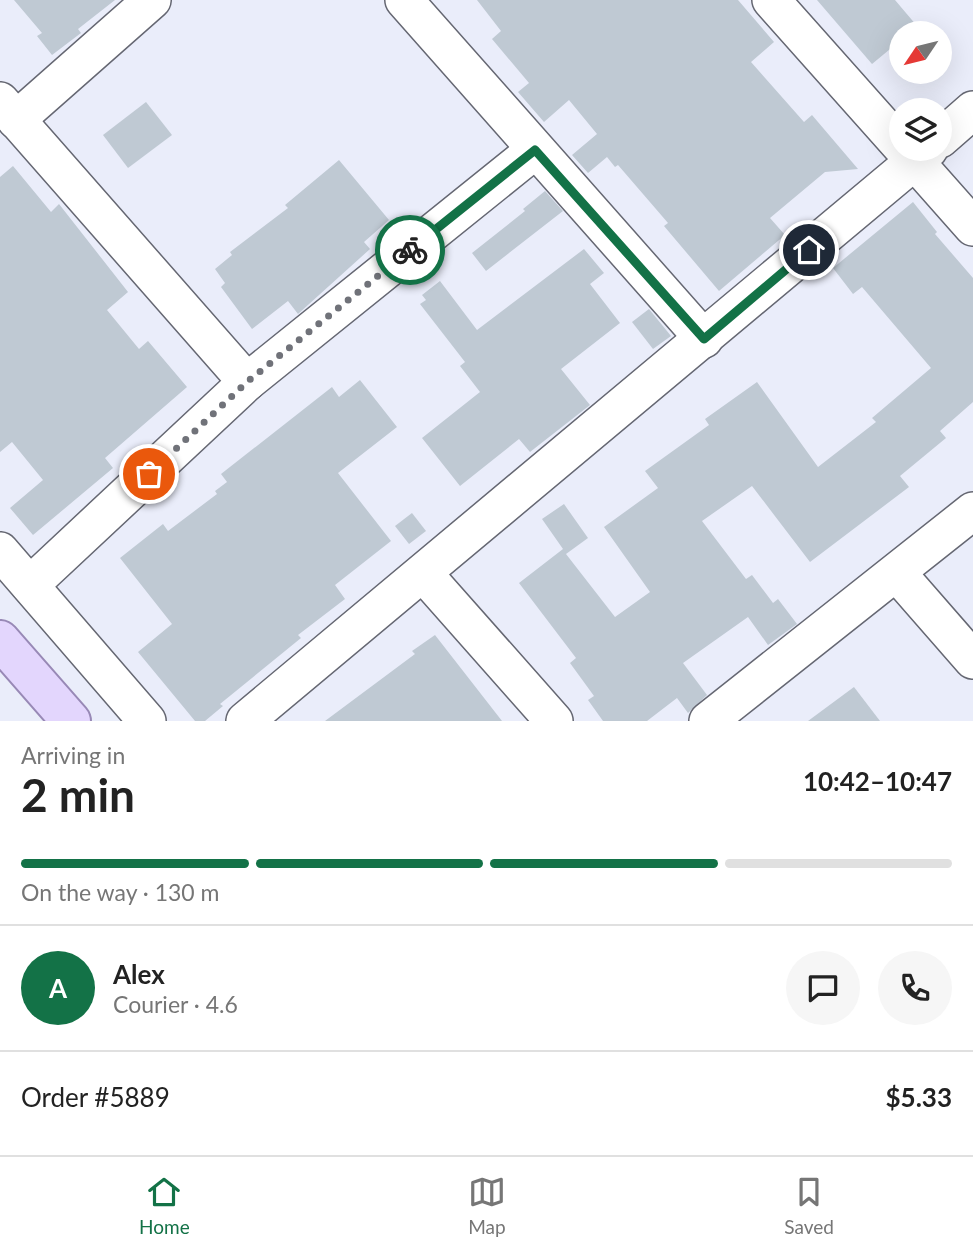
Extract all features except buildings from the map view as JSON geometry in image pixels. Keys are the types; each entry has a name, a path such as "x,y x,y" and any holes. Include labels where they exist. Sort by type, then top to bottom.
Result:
{"main road":[{"path":"0,640 71,721"}],"street":[{"path":"152,0 8,111 247,382"},
{"path":"404,0 704,339"},
{"path":"777,2 889,119"},
{"path":"952,125 973,110"},
{"path":"30,585 247,382 535,150"},
{"path":"245,721 704,339 904,161"},
{"path":"926,161 973,227"},
{"path":"708,721 973,511"},
{"path":"0,551 147,721"},
{"path":"423,573 554,721"},
{"path":"897,573 973,660"}],"way so far":[{"path":"149,474 247,382 410,250"}],"route":[{"path":"410,250 535,150 704,339 809,250"}]}
